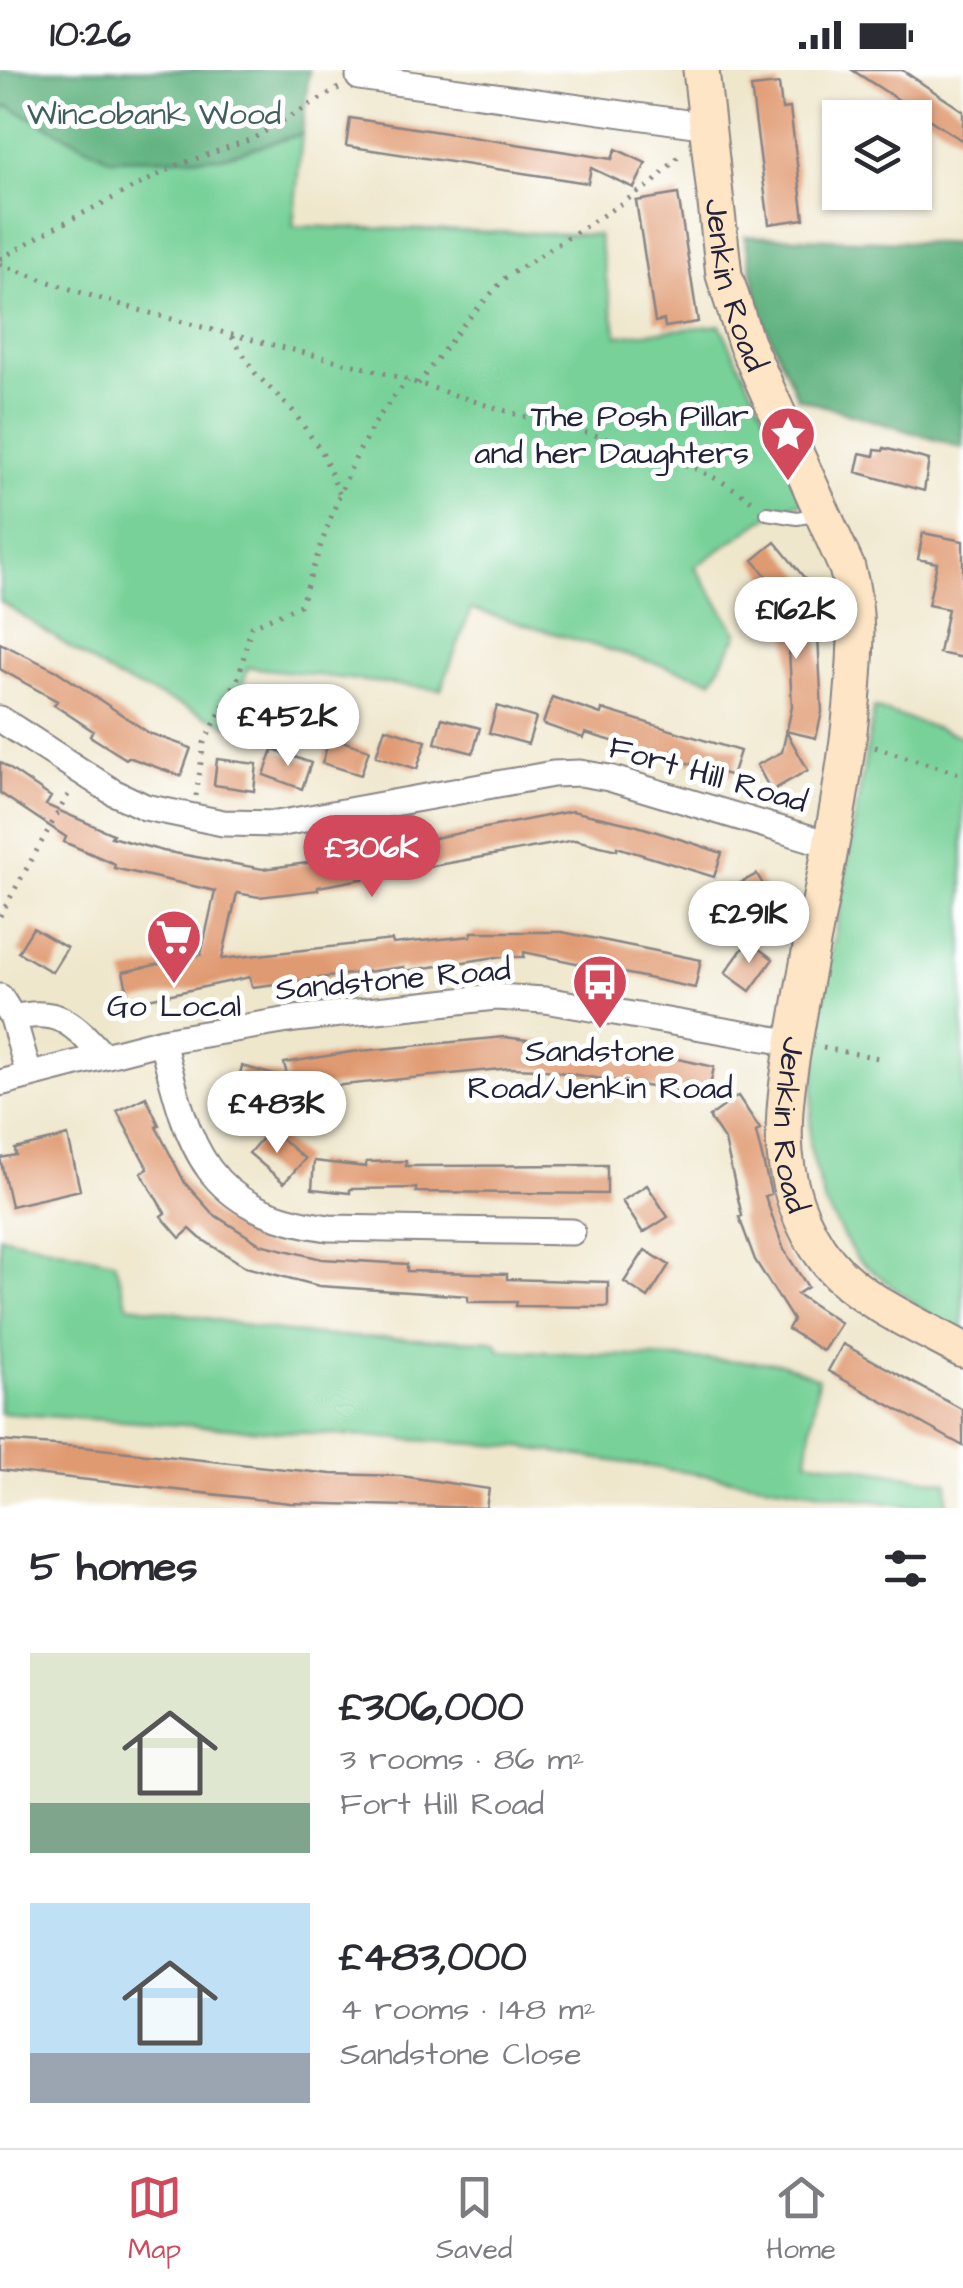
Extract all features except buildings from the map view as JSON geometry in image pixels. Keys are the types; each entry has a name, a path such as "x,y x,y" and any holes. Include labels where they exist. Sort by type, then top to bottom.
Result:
{"street":[{"name":"Jenkin Road","path":"701,70 724,275 746,344 847,568 857,600 858,637 848,738 794,1043 786,1152 793,1197 805,1227 840,1276 963,1350"},
{"path":"359,77 427,78 708,126"},
{"name":"Fort Hill Road","path":"0,720 81,774 144,806 192,819 277,824 580,772 829,844"},
{"name":"Sandstone Road","path":"0,1082 162,1041 295,1019 494,997 545,1000 794,1043"},
{"path":"29,1074 6,1008 57,1016 79,1030 102,1055"},
{"path":"162,1041 194,1150 238,1198 263,1214 330,1228 572,1232"}],"lane":[{"path":"767,513 797,518 823,513"}],"path":[{"path":"0,262 54,228 178,165 252,139 359,77"},
{"path":"418,384 463,325 506,278 653,183 708,126"},
{"path":"0,262 59,287 408,381 678,462 735,487 767,513"},
{"path":"232,336 256,374 294,411 323,454 341,498"},
{"path":"192,819 204,743 239,676 252,627 300,605 364,442 388,402 408,381"},
{"path":"848,738 963,776"},
{"path":"0,916 81,774"},
{"path":"794,1043 879,1058"}],"green space":[{"name":"Wincobank Wood","path":"0,70 309,70 302,134 222,157 111,159 8,106 0,111"},
{"path":"8,106 111,159 222,157 302,134 293,226 598,235 617,336 720,325 807,500 771,514 695,567 738,634 712,680 471,609 441,690 248,667 230,726 116,678 0,601 0,111"},
{"path":"745,236 963,244 963,448 798,398 760,314"},
{"path":"874,708 963,737 963,1335 920,1308 856,1258 825,1204 809,1144 817,1037"},
{"path":"0,1236 114,1261 128,1306 261,1328 334,1336 495,1341 501,1350 781,1363 818,1378 807,1460 947,1482 947,1508 920,1508 521,1447 0,1413"}],"place":[{"name":"The Posh Pillar and her Daughters","path":"788,483"},
{"name":"Go Local","path":"174,986"},
{"name":"Sandstone Road/Jenkin Road","path":"600,1031"}]}
